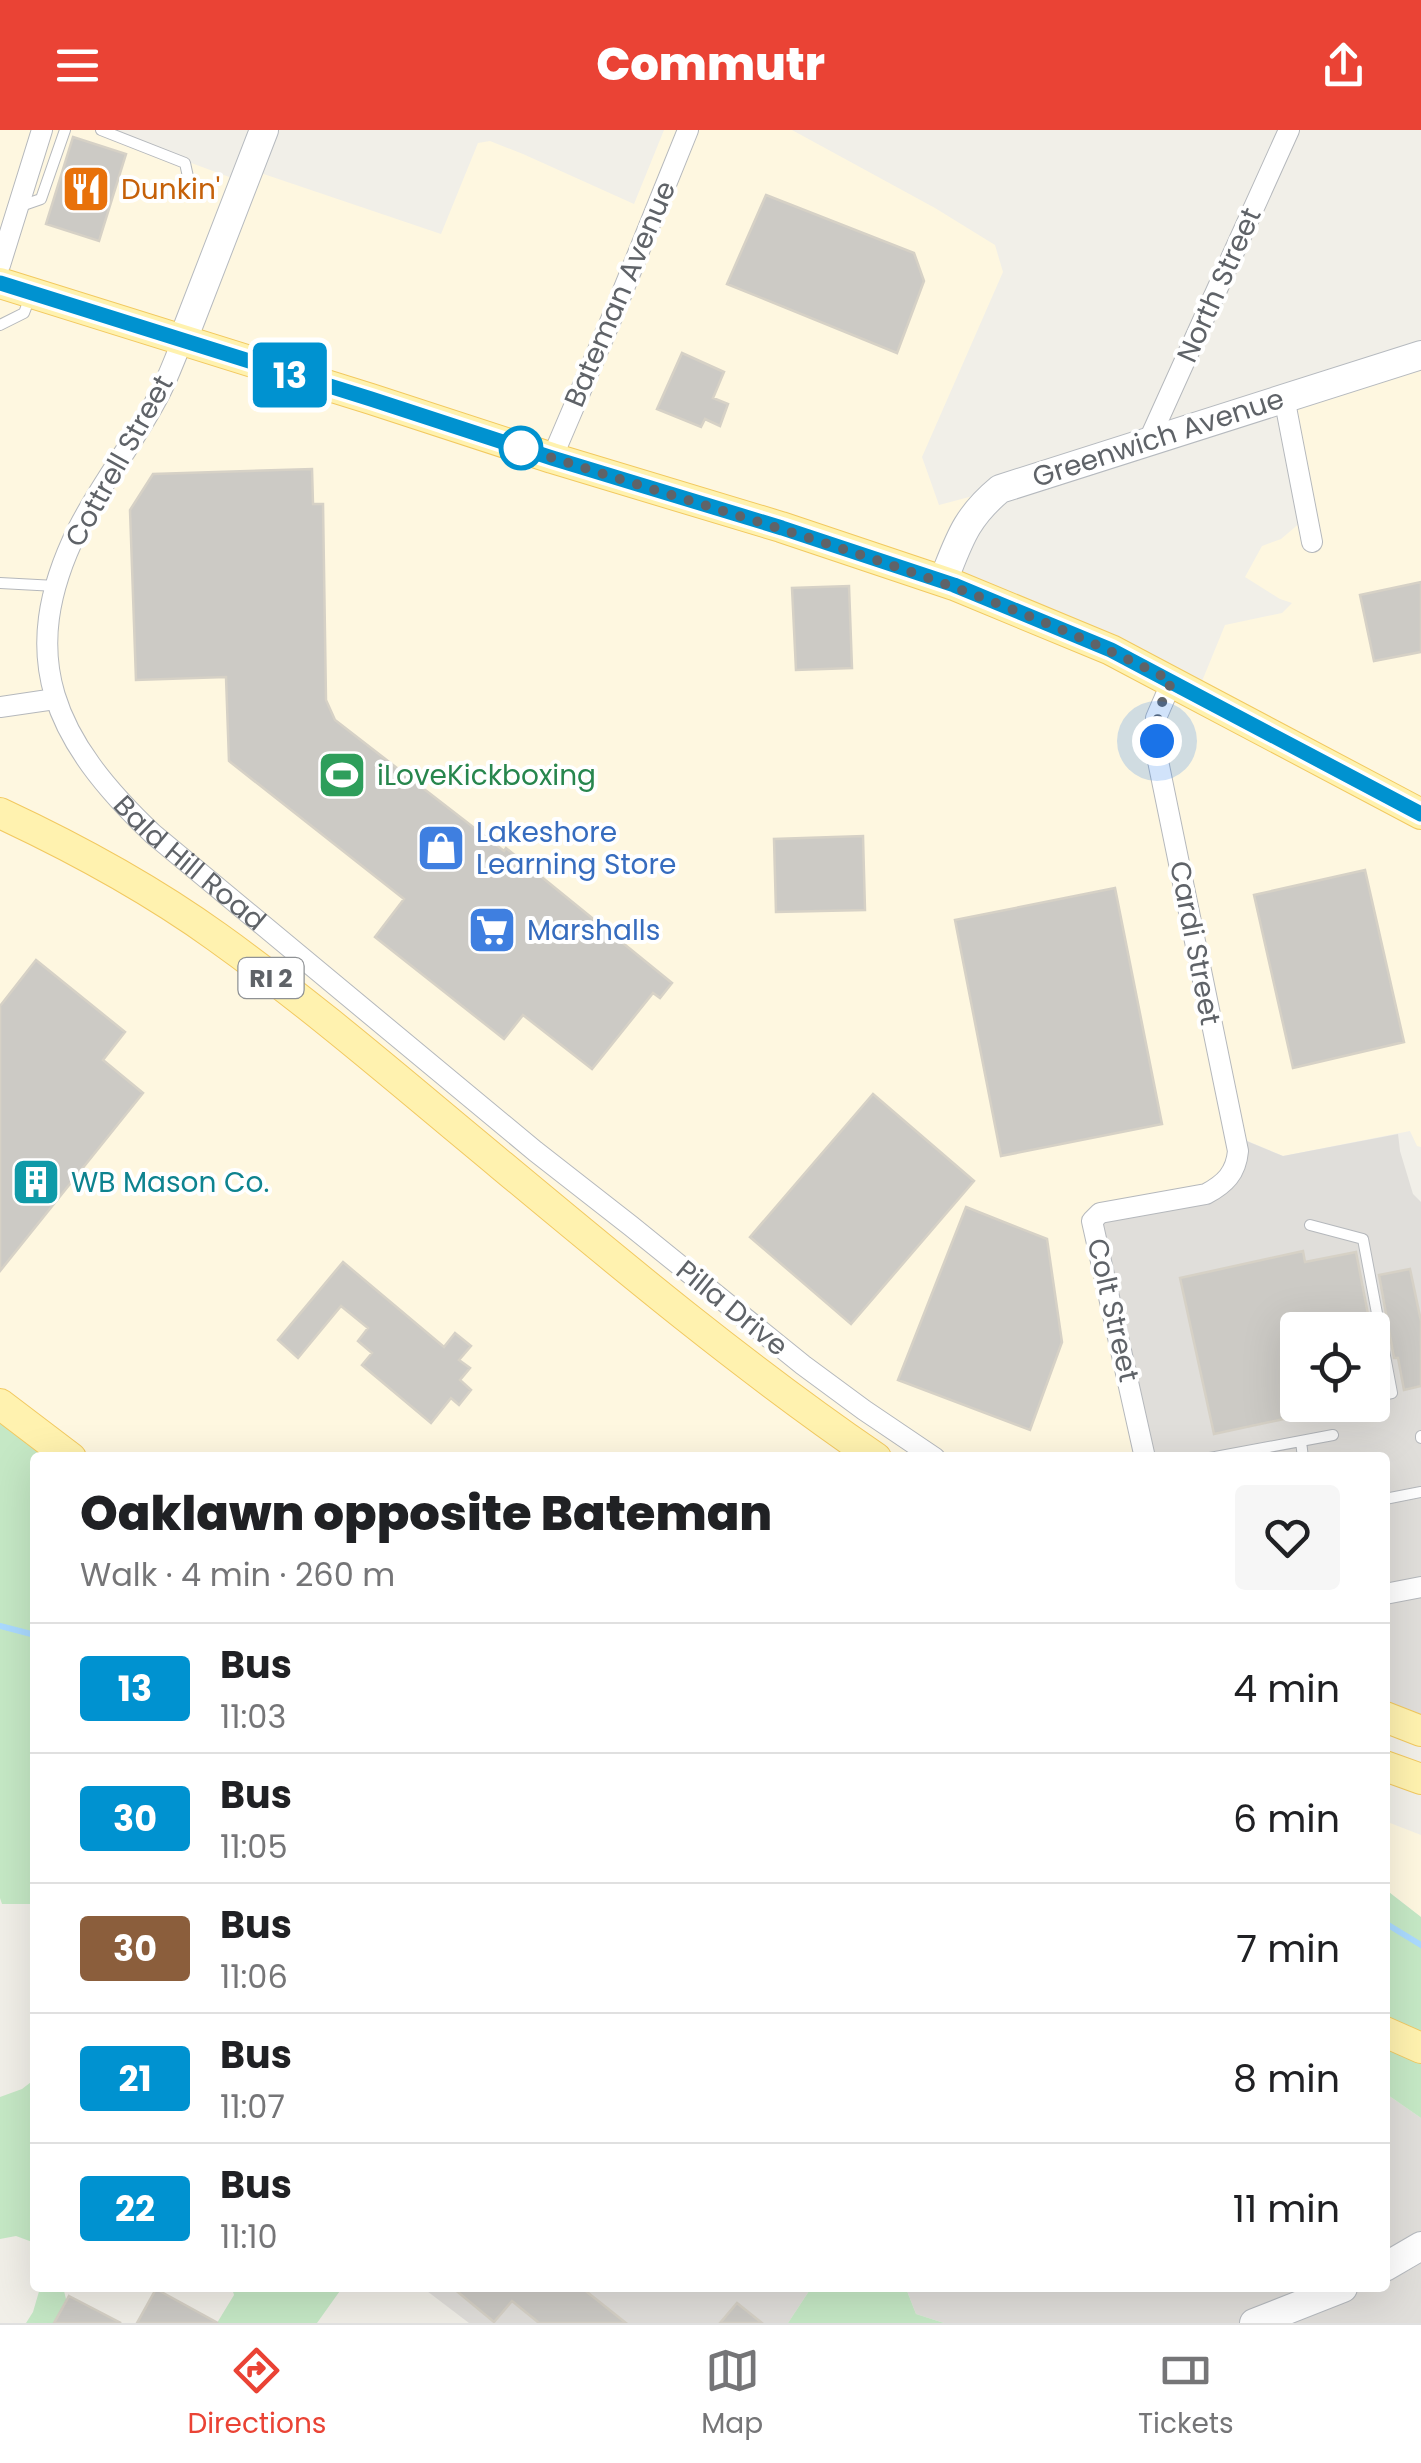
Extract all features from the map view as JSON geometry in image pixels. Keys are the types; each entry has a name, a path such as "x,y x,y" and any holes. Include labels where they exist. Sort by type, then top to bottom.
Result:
{"main road":[{"path":"0,283 942,581 1094,643 1421,814"},
{"name":"RI 2","path":"0,816 50,837 216,936 350,1039 709,1336 867,1452"},
{"path":"709,1336 847,1452"},
{"path":"0,1404 63,1452"},
{"path":"1390,1718 1421,1731"},
{"path":"1390,1768 1421,1779"},
{"path":"1390,2034 1421,2048"}],"street":[{"path":"0,265 42,130"},
{"path":"182,342 264,130"},
{"name":"Bateman Avenue","path":"552,458 688,130"},
{"name":"North Street","path":"1149,440 1289,130"},
{"name":"Cottrell Street","path":"55,699 46,636 56,586 78,529 160,393 182,342"},
{"name":"Greenwich Avenue","path":"942,581 968,522 1000,490 1421,354"},
{"path":"1284,397 1312,542"},
{"name":"Cardi Street","path":"1172,681 1156,718 1157,756 1238,1151 1231,1176 1206,1194"},
{"path":"0,707 55,699"},
{"name":"Bald Hill Road","path":"55,699 81,754 129,811 535,1151"},
{"name":"Pilla Drive","path":"535,1151 803,1365 925,1452"},
{"name":"Colt Street","path":"1144,1452 1092,1221 1100,1212 1206,1194"},
{"path":"1390,1593 1421,1587"},
{"path":"1390,2264 1421,2246"},
{"path":"1254,2323 1333,2292"}],"lane":[{"path":"18,207 41,199 65,130"},
{"path":"101,130 184,163 190,186"},
{"path":"0,325 24,313 32,293"},
{"path":"0,583 56,586"},
{"path":"1310,1225 1363,1239 1377,1312"},
{"path":"1250,1452 1333,1435"},
{"path":"1301,1442 1303,1452"},
{"path":"1390,1498 1421,1492"}],"shaded area":[{"path":"0,130 102,130 240,181 249,169 441,234 478,143 490,141 634,204 664,130 792,130 995,245 1003,272 922,457 939,505 988,492 947,571 1198,691 1225,625 1282,613 1292,603 1245,577 1262,546 1281,539 1314,511 1292,396 1421,352 1421,1147 1410,1131 1283,1156 1238,1137 1145,1452 64,1452 0,1405"},
{"path":"1398,1134 1413,1194 1421,1202 1421,1730 1390,1718 1390,1452 1143,1452 1094,1215 1200,1194 1226,1177 1237,1137 1283,1156"},
{"path":"1390,1823 1421,1835 1421,1917 1390,1893"},
{"path":"1390,2096 1421,2118 1421,2323 944,2323 916,2314 907,2292 1390,2292"},
{"path":"428,2292 808,2292 788,2323 469,2323"}],"green space":[{"path":"0,1405 65,1452 30,1452 30,1904 2,1904"},
{"path":"1390,1893 1421,1917 1421,2118 1390,2096"},
{"path":"30,2083 30,2241 16,2236 0,2239 0,2097"},
{"path":"39,2292 64,2292 72,2323 26,2323"},
{"path":"233,2292 339,2292 317,2323 217,2323"},
{"path":"808,2292 907,2292 916,2314 944,2323 788,2323"}],"building":[{"name":"Dunkin'","path":"73,137 126,154 99,241 46,224"},
{"path":"766,195 914,253 924,281 897,353 727,284"},
{"path":"682,353 724,372 713,398 728,404 720,426 705,419 701,427 657,409"},
{"path":"312,469 313,504 323,504 326,700 335,720 504,851 506,848 672,983 660,998 653,993 592,1069 523,1015 504,1039 375,937 404,899 229,761 226,677 136,680 130,510 153,474"},
{"path":"1421,582 1421,652 1374,661 1360,595"},
{"path":"849,586 852,668 796,670 792,588"},
{"path":"863,836 865,910 776,912 774,839"},
{"path":"1365,870 1404,1042 1293,1068 1254,895"},
{"path":"1115,888 1162,1124 1001,1156 955,920"},
{"name":"WB Mason Co.","path":"36,960 125,1032 103,1060 143,1093 0,1271 0,1006"},
{"path":"873,1094 974,1181 851,1324 750,1237"},
{"path":"966,1207 1047,1239 1062,1342 1030,1430 898,1380"},
{"path":"1303,1251 1305,1262 1356,1252 1368,1312 1280,1312 1280,1420 1214,1434 1180,1278"},
{"path":"343,1262 444,1347 455,1333 471,1346 459,1360 470,1368 460,1380 471,1390 459,1405 451,1398 431,1423 362,1365 372,1353 358,1341 368,1328 341,1306 298,1358 278,1340"},
{"path":"1410,1269 1421,1321 1421,1386 1404,1390 1379,1275"},
{"path":"154,2292 161,2292 218,2323 137,2323"},
{"path":"458,2292 587,2292 626,2323 539,2323 512,2301 494,2322"},
{"path":"69,2296 121,2323 54,2323"},
{"path":"737,2303 762,2323 720,2323"}],"waterway":[{"path":"0,1626 30,1634"},
{"path":"1390,1926 1421,1945"}],"bus line":[{"name":"13","path":"0,283 954,585 1111,650 1421,814"}],"place":[{"name":"Dunkin'","path":"86,189"},
{"name":"iLoveKickboxing","path":"342,775"},
{"name":"Lakeshore Learning Store","path":"441,848"},
{"name":"Marshalls","path":"492,930"},
{"name":"WB Mason Co.","path":"36,1182"}],"route":[{"path":"521,448 942,581 1111,650 1172,681 1156,718 1157,741"}]}
